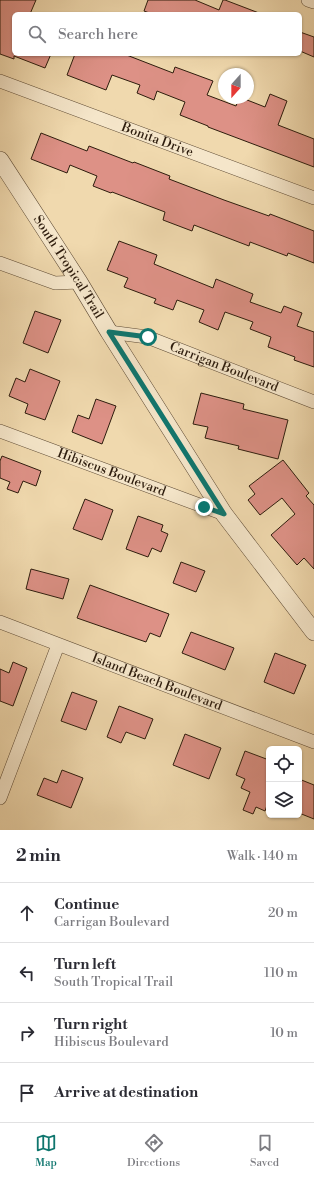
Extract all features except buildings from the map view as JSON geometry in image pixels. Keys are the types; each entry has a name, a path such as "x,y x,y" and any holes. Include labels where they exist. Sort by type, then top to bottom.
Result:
{"street":[{"path":"308,0 314,2"},
{"name":"Bonita Drive","path":"0,81 314,198"},
{"name":"South Tropical Trail","path":"0,160 80,282 109,332 224,514 314,632"},
{"path":"0,263 55,284 80,282"},
{"name":"Carrigan Boulevard","path":"109,332 148,337 314,402"},
{"name":"Hibiscus Boulevard","path":"0,431 224,514"},
{"name":"Island Beach Boulevard","path":"0,622 314,742"},
{"path":"0,798 58,645"}],"route":[{"path":"148,337 109,332 224,514 204,507"}]}
